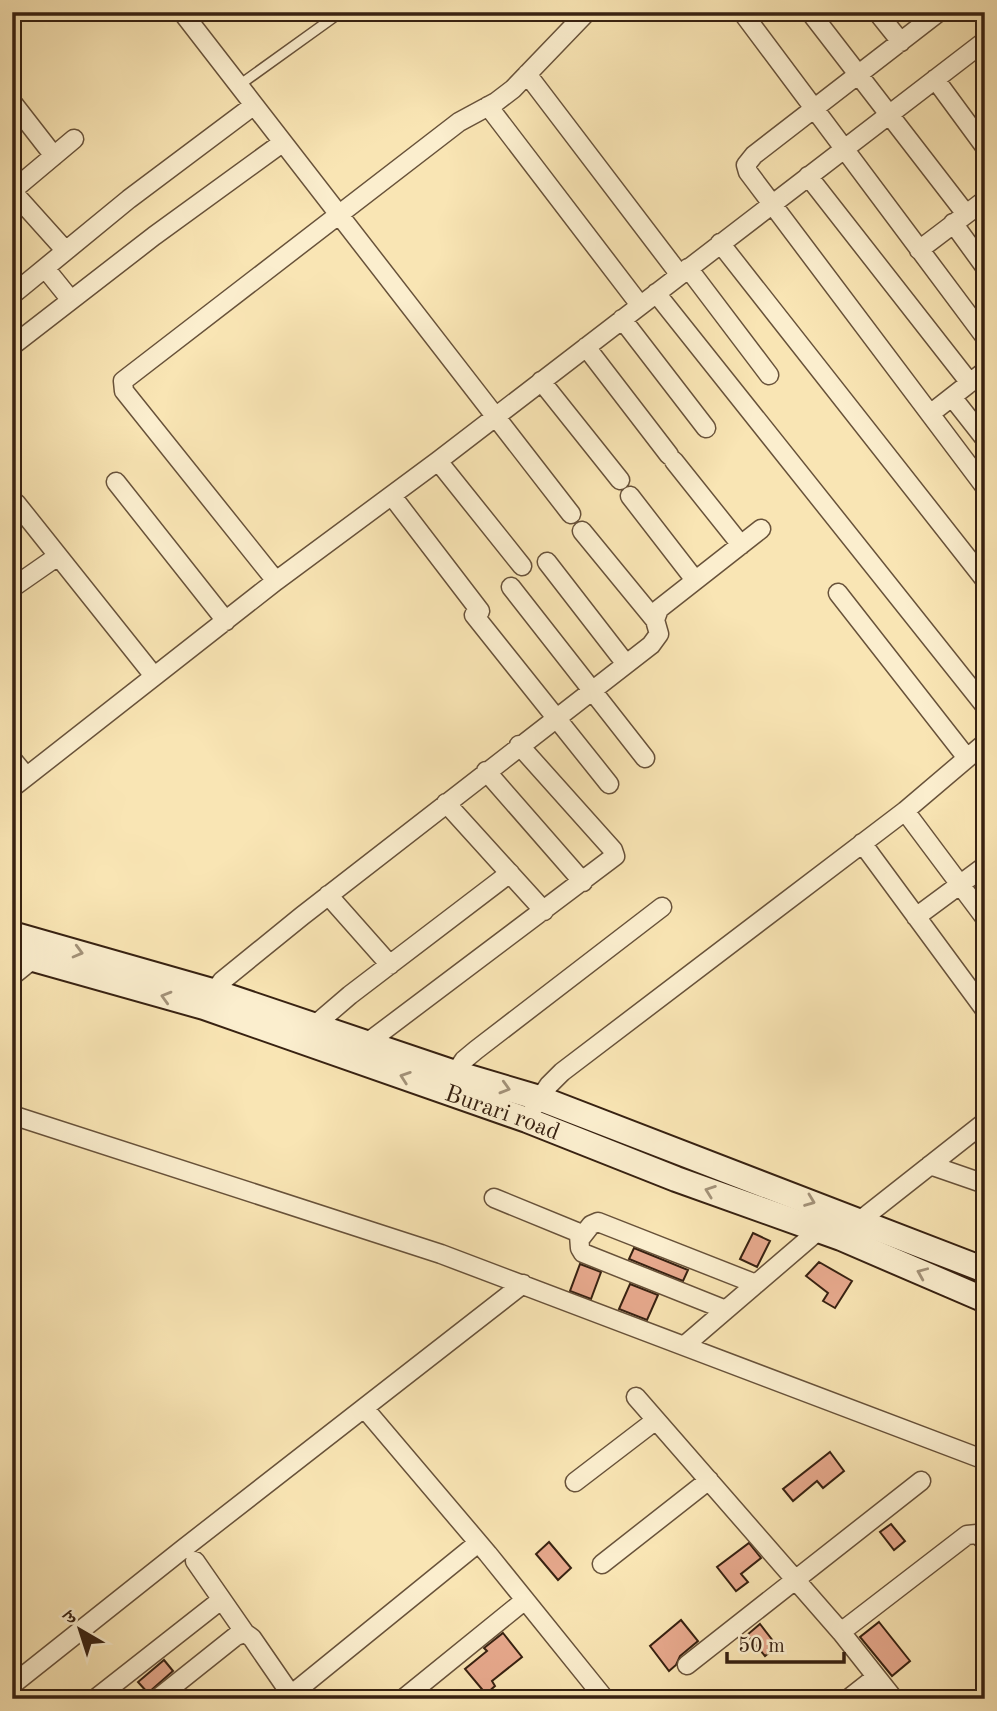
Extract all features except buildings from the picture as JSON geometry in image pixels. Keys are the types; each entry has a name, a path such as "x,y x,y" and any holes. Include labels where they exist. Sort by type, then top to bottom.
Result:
{"main road":[{"name":"Burari road","path":"12,934 28,951 314,1025 367,1043 527,1120 676,1179 830,1234 985,1300"},
{"name":"Burari road","path":"208,999 449,1082 539,1098 985,1270"}],"street":[{"path":"182,12 571,514"},
{"path":"276,581 124,391 122,385 128,377 458,122 513,89 587,12"},
{"path":"742,12 985,337"},
{"path":"810,12 889,114 960,219 985,267"},
{"path":"877,12 901,42"},
{"path":"939,12 749,159 746,165 748,172 985,487"},
{"path":"12,759 19,782 276,581 438,461 985,41"},
{"path":"527,74 769,375"},
{"path":"935,79 985,147"},
{"path":"12,102 54,156"},
{"path":"12,295 65,250 253,106"},
{"path":"488,106 640,305"},
{"path":"65,250 12,191 74,139"},
{"path":"12,346 71,299 282,143"},
{"path":"808,176 970,383"},
{"path":"919,250 985,200"},
{"path":"720,243 982,572"},
{"path":"45,268 71,299"},
{"path":"656,293 985,705"},
{"path":"622,319 706,428"},
{"path":"586,347 741,545"},
{"path":"930,414 985,371"},
{"path":"541,381 620,480"},
{"path":"952,397 985,439"},
{"path":"438,461 522,566"},
{"path":"116,482 226,621"},
{"path":"392,496 480,611 474,614 609,784"},
{"path":"630,496 695,580"},
{"path":"16,503 154,676"},
{"path":"655,620 659,609 761,529"},
{"path":"208,999 232,972 656,639 659,634 655,620 582,531"},
{"path":"12,588 58,556"},
{"path":"547,562 626,664"},
{"path":"511,587 645,758"},
{"path":"838,593 967,758"},
{"path":"527,1120 539,1098 562,1072 905,811 985,743"},
{"path":"367,1043 615,856 613,850 519,745"},
{"path":"486,771 583,882"},
{"path":"446,803 544,911"},
{"path":"905,811 985,918"},
{"path":"862,843 985,1010"},
{"path":"916,917 985,866"},
{"path":"314,1025 510,873"},
{"path":"328,895 390,965"},
{"path":"449,1082 476,1050 662,907"},
{"path":"12,976 28,951"},
{"path":"12,1115 441,1254 985,1460"},
{"path":"685,1345 756,1284 830,1234 860,1220 985,1122"},
{"path":"930,1165 985,1184"},
{"path":"494,1198 574,1231 579,1235 583,1253 726,1310"},
{"path":"580,1239 591,1225 598,1222 756,1284"},
{"path":"12,1685 523,1284"},
{"path":"636,1397 841,1632 894,1699"},
{"path":"365,1409 605,1699"},
{"path":"575,1482 656,1420"},
{"path":"602,1564 709,1480"},
{"path":"687,1665 921,1481"},
{"path":"841,1632 967,1535 977,1534 985,1541"},
{"path":"195,1561 245,1633 253,1638 291,1697 478,1543"},
{"path":"96,1699 221,1600"},
{"path":"403,1699 525,1600"},
{"path":"157,1699 236,1636 245,1633"},
{"path":"848,1699 876,1677"}],"lane":[{"path":"238,86 341,12"}]}
